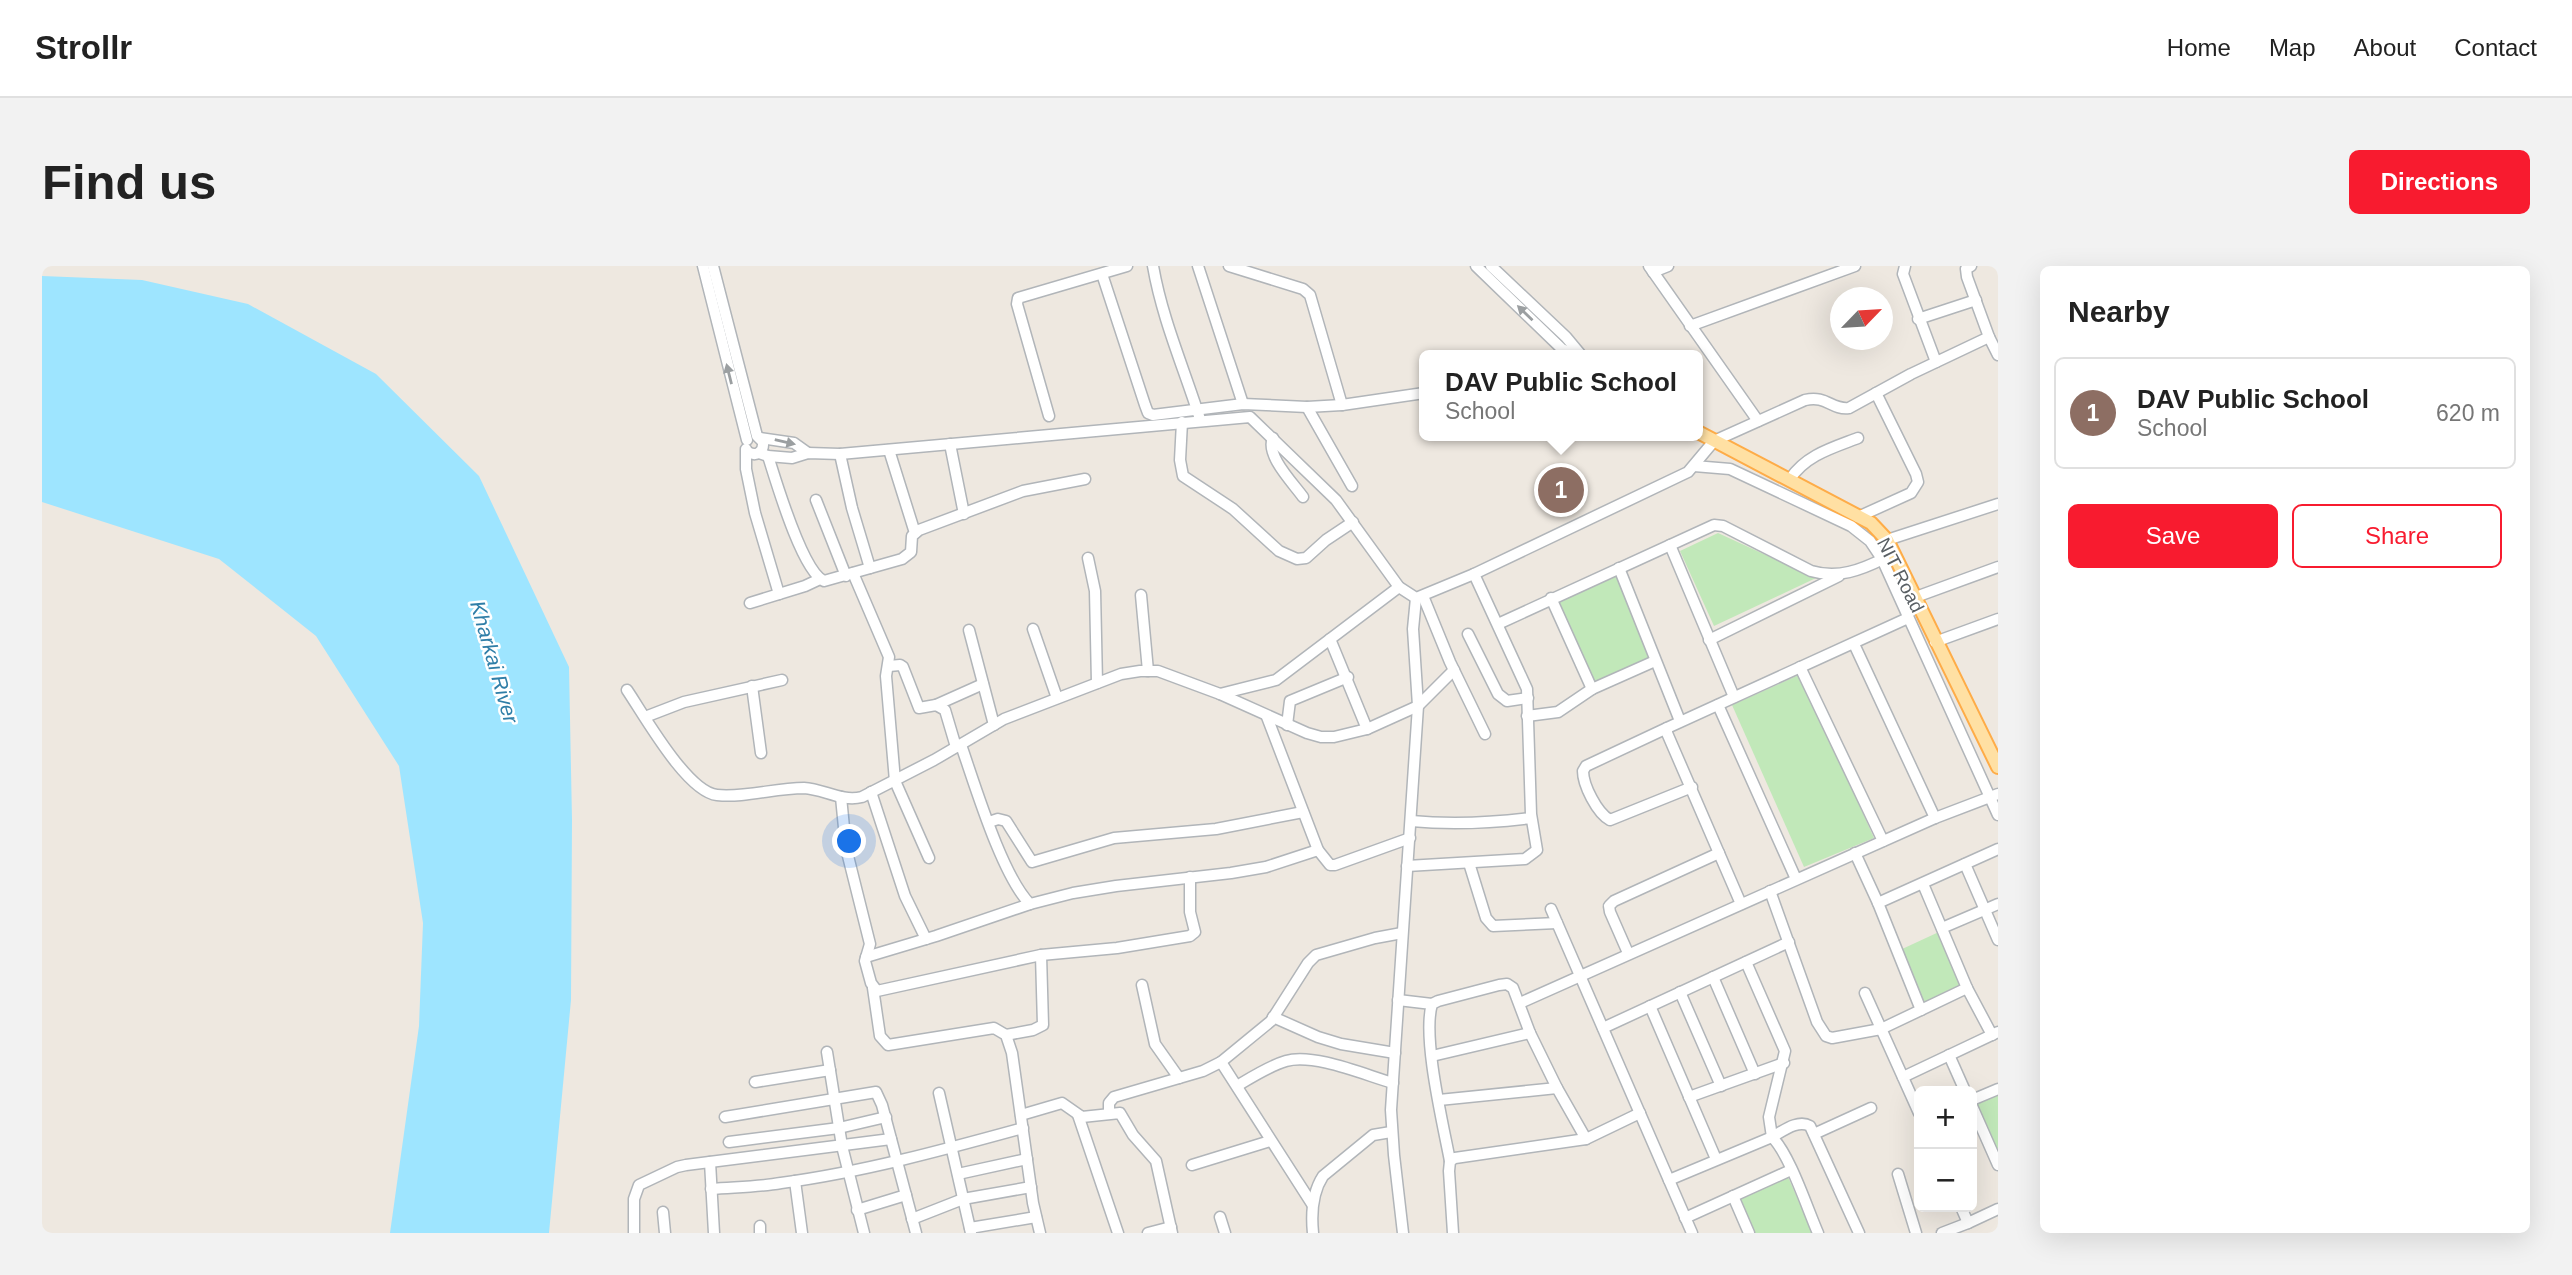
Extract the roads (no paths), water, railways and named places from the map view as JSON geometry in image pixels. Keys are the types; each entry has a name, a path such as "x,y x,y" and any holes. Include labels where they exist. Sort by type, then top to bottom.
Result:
{"main road":[{"name":"NIT Road","path":"1703,435 1871,523 1887,540 1887,557 1913,598 1998,767"}],"street":[{"path":"703,266 755,438 764,446 764,455 808,565 820,579 824,581 849,575 908,556 911,552 915,533 889,450"},
{"path":"713,266 755,438"},
{"path":"1049,416 1017,304 1018,298 1127,266"},
{"path":"1153,266 1157,291 1198,415"},
{"path":"1198,266 1243,404"},
{"path":"1229,266 1303,289 1310,295 1342,405"},
{"path":"1476,266 1564,350"},
{"path":"1491,266 1577,350"},
{"path":"1668,266 1651,269 1758,421"},
{"path":"1690,326 1855,266"},
{"path":"1905,266 1903,274 1936,362"},
{"path":"1967,267 1989,337 1998,355"},
{"path":"1102,274 1148,413 1159,416 1250,417 1273,438 1336,500 1399,587 1420,597 1485,734"},
{"path":"1918,319 1976,300"},
{"path":"1420,597 1688,472 1714,441 1816,397 1841,409 1849,408 1989,337"},
{"path":"1858,517 1911,493 1917,482 1916,474 1876,393"},
{"path":"748,452 792,458 808,453 840,454 889,450 1182,422 1198,415 1243,404 1307,407 1342,405 1419,394"},
{"path":"1307,407 1352,486"},
{"path":"1182,422 1183,476 1233,509 1287,555 1297,559 1306,558 1326,540 1353,522"},
{"path":"779,594 753,502 746,469 748,452 745,446 755,438 794,443 808,453"},
{"path":"1273,438 1270,443 1272,454 1303,497"},
{"path":"1790,479 1798,467 1815,455 1858,438"},
{"path":"950,444 964,514"},
{"path":"840,454 852,509 870,568"},
{"path":"1694,466 1730,469 1851,526 1887,557 1908,618 1994,796 1998,815"},
{"path":"915,533 1023,491 1085,479"},
{"path":"816,500 889,657 886,676 895,780 929,858"},
{"path":"1887,540 1998,505"},
{"path":"1498,624 1714,525 1723,526 1811,571 1842,575"},
{"path":"1670,545 1734,697"},
{"path":"1709,640 1842,575 1887,557"},
{"path":"1088,558 1095,591 1097,682"},
{"path":"1619,568 1681,721"},
{"path":"1913,598 1998,568"},
{"path":"1407,866 1525,859 1534,853 1537,846 1531,818 1526,685 1474,573"},
{"path":"750,603 820,579"},
{"path":"1220,694 1276,680 1399,587"},
{"path":"1141,595 1148,671"},
{"path":"1403,1233 1391,1132 1418,706 1413,629 1420,597"},
{"path":"1550,598 1592,689"},
{"path":"1692,787 1610,820 1602,814 1585,783 1583,771 1586,766 1681,721 1854,645 1908,618"},
{"path":"1935,642 1998,619"},
{"path":"1033,629 1057,698"},
{"path":"969,630 994,725"},
{"path":"1468,634 1498,694 1507,701 1528,698"},
{"path":"1330,639 1348,677 1367,729"},
{"path":"1854,645 1935,818"},
{"path":"1527,716 1558,712 1592,689 1655,661"},
{"path":"889,666 903,667 919,708 936,705 983,684"},
{"path":"1800,667 1883,841"},
{"path":"627,690 683,772 695,785 712,795 805,788 852,799 895,780 994,725 1121,674 1158,671 1321,737 1351,735 1418,706 1454,670"},
{"path":"1287,725 1290,701 1348,677"},
{"path":"645,717 684,702 782,680"},
{"path":"751,686 761,753"},
{"path":"936,705 945,710 1009,870 1030,904"},
{"path":"1718,705 1796,879"},
{"path":"1267,717 1318,850 1331,865 1335,866 1410,838"},
{"path":"1667,728 1741,904"},
{"path":"871,792 905,896 926,939"},
{"path":"1520,1003 1935,818 1994,796"},
{"path":"841,797 846,848 870,944 866,968 873,988 880,1036 888,1045 994,1028 1006,1035 1033,1030 1043,1025 1041,955"},
{"path":"989,822 998,819 1006,821 1032,862 1114,838 1216,829 1303,812"},
{"path":"1411,821 1488,824 1531,818"},
{"path":"1878,903 1998,849"},
{"path":"866,957 1030,904 1095,889 1266,867 1318,850"},
{"path":"1628,953 1609,906 1614,901 1719,853"},
{"path":"1855,853 1921,1010"},
{"path":"1469,863 1486,918 1493,926 1557,923"},
{"path":"1965,864 1998,940"},
{"path":"873,988 882,990 1041,955 1117,948 1193,935 1195,928 1190,912 1191,877"},
{"path":"1903,1077 1995,1033 1967,988 1923,884"},
{"path":"1770,891 1817,1023 1826,1036 1832,1038 1881,1029 1967,988"},
{"path":"1942,928 1998,904"},
{"path":"1551,909 1692,1233"},
{"path":"1109,1113 1109,1103 1114,1097 1203,1071 1221,1062 1273,1017 1316,955 1402,933"},
{"path":"1603,1028 1789,943"},
{"path":"1746,962 1783,1045 1784,1063 1770,1110 1769,1126 1818,1233"},
{"path":"1713,977 1755,1074"},
{"path":"1398,1000 1432,1004 1507,984 1513,988 1530,1033 1586,1139"},
{"path":"1142,985 1155,1044 1179,1078"},
{"path":"1680,992 1721,1086"},
{"path":"1865,993 1914,1102"},
{"path":"1432,1004 1429,1013 1432,1056 1450,1161 1453,1233"},
{"path":"1650,1006 1716,1159"},
{"path":"1273,1017 1341,1044 1395,1053"},
{"path":"1432,1056 1530,1033"},
{"path":"1006,1035 1012,1053 1040,1233"},
{"path":"827,1052 842,1146 864,1233"},
{"path":"1949,1055 1963,1086"},
{"path":"1237,1086 1272,1067 1293,1060 1321,1063 1393,1083"},
{"path":"1221,1062 1312,1205"},
{"path":"1689,1097 1784,1063"},
{"path":"755,1082 830,1070"},
{"path":"1439,1100 1557,1088"},
{"path":"1977,1098 1998,1089"},
{"path":"725,1117 876,1092 886,1117 916,1233"},
{"path":"939,1093 970,1231 1036,1217"},
{"path":"1021,1115 1062,1103 1078,1115 1120,1113 1133,1135 1154,1156 1172,1230 1148,1233"},
{"path":"1814,1134 1871,1108"},
{"path":"1450,1161 1455,1157 1586,1139 1640,1113"},
{"path":"1078,1115 1118,1233"},
{"path":"1977,1116 1996,1153 1998,1165"},
{"path":"729,1142 839,1128 886,1117"},
{"path":"1669,1180 1804,1123 1810,1126 1859,1233"},
{"path":"711,1189 795,1181 848,1172 897,1162 1023,1128"},
{"path":"1313,1233 1312,1205 1317,1185 1329,1170 1373,1135 1391,1132"},
{"path":"634,1233 634,1199 639,1185 677,1167 891,1139"},
{"path":"1192,1165 1270,1141"},
{"path":"958,1174 1027,1159"},
{"path":"710,1162 713,1233"},
{"path":"1685,1218 1791,1170"},
{"path":"1898,1174 1916,1233"},
{"path":"795,1181 802,1233"},
{"path":"912,1219 963,1199 1031,1187"},
{"path":"858,1210 906,1195"},
{"path":"1733,1196 1749,1233"},
{"path":"1942,1233 1998,1209"},
{"path":"663,1212 665,1233"},
{"path":"1963,1212 1968,1223"},
{"path":"1220,1217 1225,1233"}],"water":[{"name":"Kharkai River","path":"42,276 142,280 248,304 376,374 479,476 569,667 571,1000 549,1233 390,1233 419,1026 423,923 399,766 316,636 219,559 42,502"}],"place":[{"name":"DAV Public School","path":"1561,490"}]}
